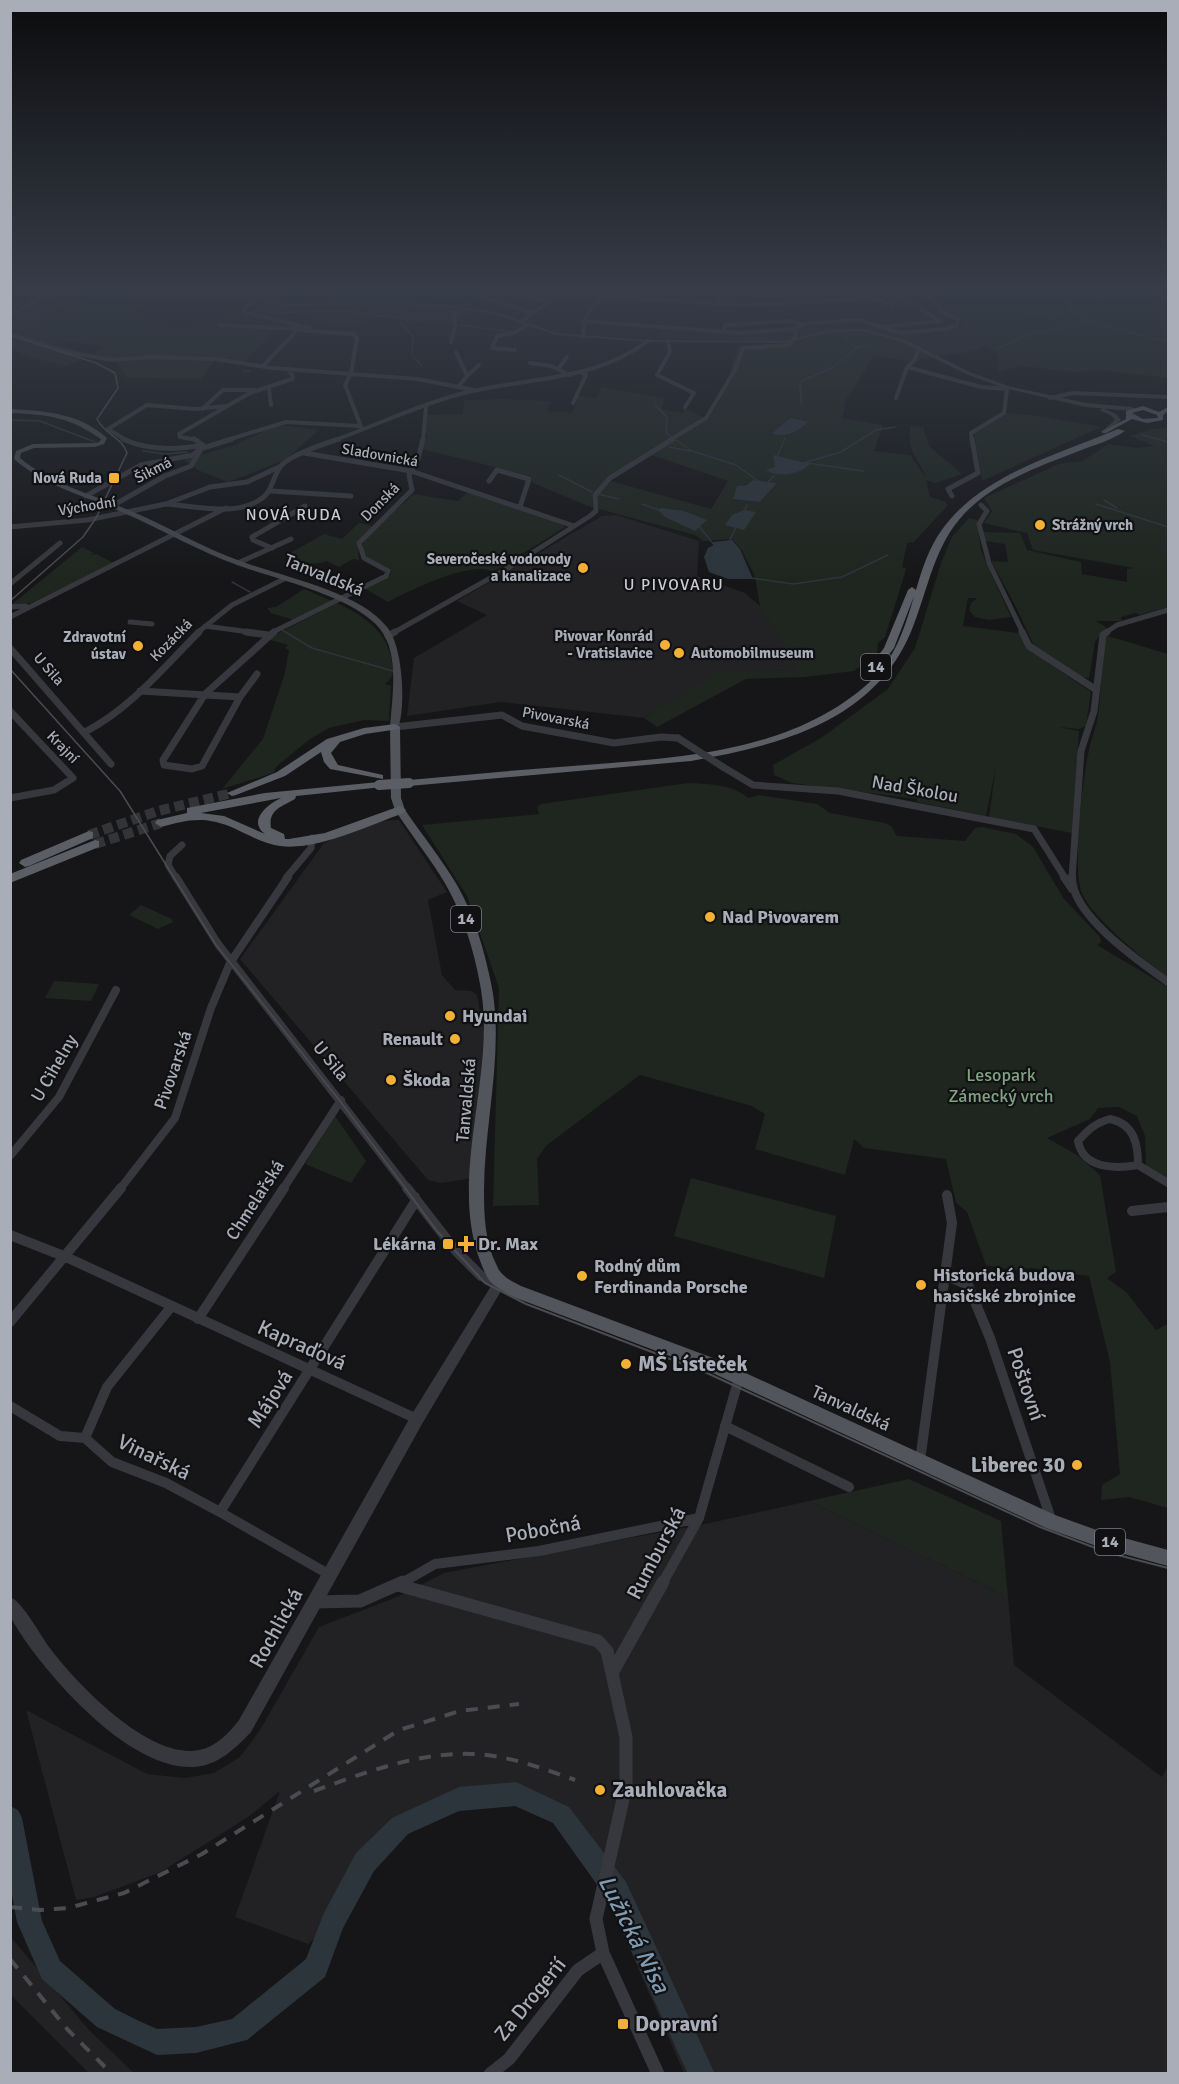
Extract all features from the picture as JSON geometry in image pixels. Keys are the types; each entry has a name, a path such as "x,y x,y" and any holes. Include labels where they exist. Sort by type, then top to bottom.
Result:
{"highway":[{"name":"14","path":"967,501 1000,484 1121,431"},
{"name":"14","path":"310,839 295,843 278,842 211,817 187,817 161,822 216,804 265,796 409,779 686,755 778,737 819,720 862,694 879,678 890,664 908,630 931,557 945,527 967,501 1001,478 1104,432"},
{"path":"376,783 338,769 331,764 326,753 337,739 394,728"},
{"name":"14","path":"337,739 323,744 281,774 232,793 376,783"},
{"path":"376,783 294,797 277,803 266,812 263,825 272,835 310,839 400,810"},
{"path":"10,869 92,840 10,879"}],"main road":[{"name":"14","path":"1104,432 1128,420 1130,413 1168,408"},
{"name":"14","path":"1160,414 1168,408"},
{"name":"14","path":"1152,410 1160,414"},
{"path":"10,411 52,413 74,418 104,440 91,445 33,446 13,455"},
{"path":"1130,413 1149,422"},
{"name":"14","path":"1121,431 1161,419 1160,414"},
{"name":"Tanvaldská","path":"13,455 38,475 127,512 238,563 339,599 379,621 388,636 393,647 396,676 394,728 396,792 400,810 458,897 475,945 488,996 490,1045 478,1177 478,1228 484,1255 500,1282 516,1292 670,1348 740,1378 1052,1522 1102,1540 1168,1558"}],"street":[{"path":"202,448 195,439 180,437 179,434 227,406 276,385"},
{"path":"86,496 141,465 185,457 202,448 286,422 361,428 345,385"},
{"path":"445,385 478,390"},
{"name":"Východní","path":"10,527 87,520 166,504 210,487 247,482 304,453 361,428 478,390 507,385"},
{"path":"573,403 581,385"},
{"path":"678,385 694,393 685,407"},
{"path":"388,636 510,567 596,511 595,495 610,478 706,418 726,385"},
{"path":"896,398 901,385"},
{"path":"969,385 1007,388"},
{"path":"1000,385 1050,398 1130,413"},
{"path":"269,388 271,405"},
{"path":"1007,388 1004,413 971,433 978,473 948,489 986,510 979,524 989,563 1009,601 1022,636 1039,655 1095,689"},
{"path":"202,409 223,390 258,391"},
{"path":"1050,398 1073,393 1168,397"},
{"path":"202,448 180,450 130,444 108,429 147,405 202,409 227,406"},
{"path":"1086,405 1116,417 1117,423 1104,432"},
{"name":"Donská","path":"257,674 240,697 202,766 192,768 164,765 163,760 205,694 268,635 386,576 388,571 363,559 359,552 359,543 409,496 412,490 409,475 425,435 426,407"},
{"name":"Šikmá","path":"112,506 165,476 191,466 202,448"},
{"path":"362,451 416,462"},
{"name":"Sladovnická","path":"304,453 411,471 574,526"},
{"path":"281,466 271,491 351,496"},
{"path":"489,481 497,470 529,479 525,498 520,507"},
{"name":"Východní","path":"166,504 226,508 257,503 271,491"},
{"path":"272,548 253,540 252,537 304,506"},
{"path":"10,617 226,508"},
{"path":"238,563 291,539"},
{"path":"10,584 60,543"},
{"name":"Kozácká","path":"86,732 96,728 140,691 205,626 241,599 284,579"},
{"path":"10,607 33,605"},
{"path":"1073,889 1081,751 1094,711 1103,635 1117,625 1168,610"},
{"path":"130,622 152,624"},
{"path":"205,626 268,635"},
{"name":"U Sila","path":"10,648 86,732 111,764"},
{"path":"140,691 240,697"},
{"name":"Krajní","path":"10,711 74,778 71,783 57,789 10,798"},
{"name":"Pivovarská","path":"394,728 502,715 522,726 614,743 661,737 678,738"},
{"name":"Nad Školou","path":"678,738 747,782 769,788 838,791 1034,829 1084,907 1099,923 1168,982"},
{"name":"Pivovarská","path":"10,1322 66,1257 175,1118 211,1008 231,962 285,880 311,848 310,839"},
{"name":"U Sila","path":"182,844 170,856 168,865 231,962 341,1100 456,1251 482,1276 500,1282"},
{"name":"U Cihelny","path":"10,1156 59,1097 116,990"},
{"name":"Chmelařská","path":"198,1319 341,1100"},
{"path":"1138,1165 1139,1154 1133,1132 1117,1118 1107,1118 1091,1126 1078,1141 1079,1150 1084,1157 1099,1165 1130,1167 1138,1165 1168,1183"},
{"path":"920,1461 952,1223 947,1195"},
{"name":"Májová","path":"220,1512 415,1202 415,1197"},
{"path":"1132,1211 1168,1207"},
{"name":"Kapraďová","path":"10,1235 66,1257 417,1419"},
{"name":"Poštovní","path":"944,1275 968,1286 990,1338 1052,1522"},
{"name":"Rochlická","path":"10,1604 34,1639 96,1709 124,1732 160,1754 194,1759 222,1748 245,1726 417,1419 500,1282"},
{"path":"10,1406 60,1437 85,1438 107,1386 171,1306"},
{"name":"Rumburská","path":"612,1672 699,1518 740,1378"},
{"path":"725,1426 849,1487"},
{"name":"Vinařská","path":"85,1438 112,1462 166,1483 220,1512"},
{"path":"220,1512 330,1575"},
{"name":"Pobočná","path":"315,1602 360,1601 398,1585 435,1564 538,1551 699,1518"},
{"path":"398,1585 598,1641 607,1651 626,1737 626,1785 596,1919 603,1953 658,2073"},
{"name":"Za Drogerií","path":"490,2073 509,2059 579,1970 603,1953"}],"shaded area":[{"path":"791,418 808,422 787,435 772,433"},
{"path":"773,455 810,464 795,473 777,474 766,470 775,467"},
{"path":"753,480 777,483 760,502 733,499 737,486 746,485"},
{"path":"661,508 684,511 707,520 695,531 665,517 658,510"},
{"path":"744,510 756,512 744,530 725,525 732,515"},
{"path":"616,515 699,541 697,576 745,593 761,607 800,670 717,673 644,718 501,702 407,716 414,658 487,615 457,601 602,516"},
{"path":"732,540 740,549 753,579 728,579 709,572 704,557 708,548 714,545 713,542"},
{"path":"399,820 447,892 428,900 442,975 455,990 471,991 477,995 484,1033 473,1178 441,1183 428,1180 240,959 324,843 374,821"},
{"path":"809,1501 1008,1597 1014,1665 1162,1777 1168,1766 1168,2073 684,2073 607,1897 554,1821 516,1804 461,1805 409,1832 374,1866 345,1913 308,1944 235,1917 280,1791 248,1817 161,1872 94,1897 76,1900 26,1710 147,1774 185,1778 214,1773 240,1757 260,1730 319,1627 397,1597 444,1573 705,1524"},
{"path":"10,1936 89,2030 134,2073 89,2073 11,1995"}],"green space":[{"path":"725,385 855,385 846,400 842,418 883,425 874,451 910,455 926,478 912,449 909,436 910,426 923,427 929,446 962,474 935,483 926,480 930,497 944,501 948,505 914,542 907,543 902,567 906,568 905,573 885,637 878,643 877,654 854,671 805,677 746,679 657,727 644,718 717,672 799,670 760,606 755,577 742,550 732,539 703,541 695,535 599,509 597,496 611,481 711,509 728,481 649,454 605,480 592,494 593,508 533,483 531,476 422,449 427,437 423,415 463,414 464,400 504,399 550,401 547,411 573,413 578,396 596,398 602,387 665,398 661,409 683,413 683,408 707,419 720,400","holes":["753,480 777,483 760,502 734,498 738,488"]},
{"path":"1006,413 1039,416 1101,427 982,481 974,432"},
{"path":"276,425 319,430 285,460 228,482 200,471 184,460 235,445"},
{"path":"1168,428 1168,607 1121,617 1122,621 1096,621 1106,627 1095,642 1089,678 1082,677 1034,646 991,561 1008,562 1005,544 984,541 983,532 1020,533 1027,550 1081,562 1082,574 1127,582 1127,569 1134,568 1033,550 1027,533 984,523 992,511 984,498 1059,464 1082,461 1109,444 1136,448 1154,446 1130,436 1151,429"},
{"path":"469,491 559,522 565,527 493,572 484,569 457,573 425,584 388,602 364,588 390,575 391,571 371,562 361,550 364,541 376,526 413,494 458,501"},
{"path":"969,518 977,520 981,551 1011,617 989,620 975,617 969,610 971,603 977,598 968,598 963,626 1018,633 1030,650 1091,692 1086,726 1079,729 1059,727 1079,731 1072,833 989,817 996,766 986,816 917,802 917,799 792,783 774,775 773,765 821,738 888,689 915,648 941,563 952,537"},
{"path":"359,523 373,526 359,545 359,560 353,559 339,567 327,561 311,564 285,556 324,534 342,539"},
{"path":"82,547 94,553 90,555 97,554 113,563 31,603 11,605"},
{"path":"304,589 332,601 294,620 271,613 267,608 276,607"},
{"path":"337,603 365,619 386,642 393,670 385,684 391,686 389,721 364,720 329,728 310,739 277,766 273,773 222,789 263,739 284,676 289,650 285,648 288,645 267,639"},
{"path":"1108,636 1168,654 1168,977 1146,961 1106,925 1086,901 1081,891 1078,844 1083,785 1098,715 1103,648 1105,638"},
{"name":"Lesopark Zámecký vrch","path":"688,783 728,787 748,798 759,795 817,804 830,813 885,823 891,826 897,836 965,841 975,828 982,827 1016,834 1033,847 1064,899 1100,937 1101,942 1097,945 1168,987 1168,1178 1146,1167 1145,1136 1137,1116 1119,1107 1098,1108 1090,1119 1047,1138 1077,1155 1100,1175 1116,1272 1107,1278 1127,1293 1156,1330 1168,1324 1168,1508 1129,1497 1101,1500 1102,1485 1120,1474 1110,1362 1089,1276 1032,1268 1012,1270 986,1265 967,1212 956,1203 946,1159 864,1148 854,1139 845,1175 755,1149 765,1114 752,1106 640,1075 547,1145 537,1159 539,1205 493,1206 499,988 467,896 422,825 539,814 537,807 541,804"},
{"path":"141,905 172,919 173,922 158,929 129,915"},
{"path":"54,981 99,984 91,1001 45,998"},
{"path":"335,1116 366,1161 351,1183 305,1164"},
{"path":"691,1178 836,1216 824,1278 674,1236"},
{"path":"909,1479 1001,1521 1008,1597 809,1501"}],"waterway":[{"path":"800,385 801,404"},
{"path":"655,405 667,417 666,432 672,438"},
{"path":"10,420 40,421 95,442"},
{"path":"803,463 841,452 876,430 895,427"},
{"path":"1143,435 1168,442"},
{"path":"777,457 785,438"},
{"path":"676,440 692,451 736,465 758,481"},
{"path":"669,447 690,451"},
{"path":"143,451 165,454 187,452"},
{"path":"807,463 863,471"},
{"path":"559,475 592,492"},
{"path":"768,482 774,476"},
{"path":"598,494 619,499"},
{"path":"1104,500 1117,508"},
{"path":"642,504 659,510"},
{"path":"1096,504 1168,527"},
{"path":"744,512 747,505"},
{"path":"698,525 715,546"},
{"path":"729,542 737,525"},
{"path":"751,578 793,584 842,577 888,555"},
{"path":"232,582 250,592"},
{"path":"282,630 312,648 393,671"},
{"name":"Lužická Nisa","path":"10,1818 30,1922 51,1970 106,2018 157,2042 196,2040 238,2031 316,1968 333,1922 365,1862 400,1826 459,1799 516,1794 561,1815 617,1891 702,2074"}],"tunnel":[{"path":"89,835 158,811 232,793"},
{"path":"95,844 161,823"}],"tram line":[{"path":"10,601 83,537 96,518 127,453 121,443 97,419 118,388 117,385"},
{"path":"10,669 120,791 216,945 340,1101 406,1189"},
{"path":"405,1188 437,1231 485,1283 526,1304 707,1373 1040,1527 1106,1552 1168,1568"}],"railway":[{"path":"10,1907 40,1910 68,1908 124,1893 202,1854 399,1730 460,1711 519,1704"},
{"path":"314,1791 392,1765 452,1754 485,1755 511,1760 575,1780"},
{"path":"10,1959 68,2030 112,2074"}],"place":[{"name":"Nová Ruda","path":"114,478"},
{"name":"Strážný vrch","path":"1040,525"},
{"name":"Severočeské vodovody a kanalizace","path":"583,568"},
{"name":"Pivovar Konrád - Vratislavice","path":"665,645"},
{"name":"Zdravotní ústav","path":"138,646"},
{"name":"Automobilmuseum","path":"679,653"},
{"name":"Nad Pivovarem","path":"710,917"},
{"name":"Hyundai","path":"450,1016"},
{"name":"Renault","path":"455,1039"},
{"name":"Škoda","path":"391,1080"},
{"name":"Lékárna","path":"448,1244"},
{"name":"Dr. Max","path":"466,1244"},
{"name":"Rodný dům Ferdinanda Porsche","path":"582,1276"},
{"name":"Historická budova hasičské zbrojnice","path":"921,1285"},
{"name":"MŠ Lísteček","path":"626,1364"},
{"name":"Liberec 30","path":"1077,1465"},
{"name":"Zauhlovačka","path":"600,1790"},
{"name":"Dopravní","path":"623,2024"}],"district":[{"name":"NOVÁ RUDA","path":"294,515"},
{"name":"U PIVOVARU","path":"674,585"}]}
